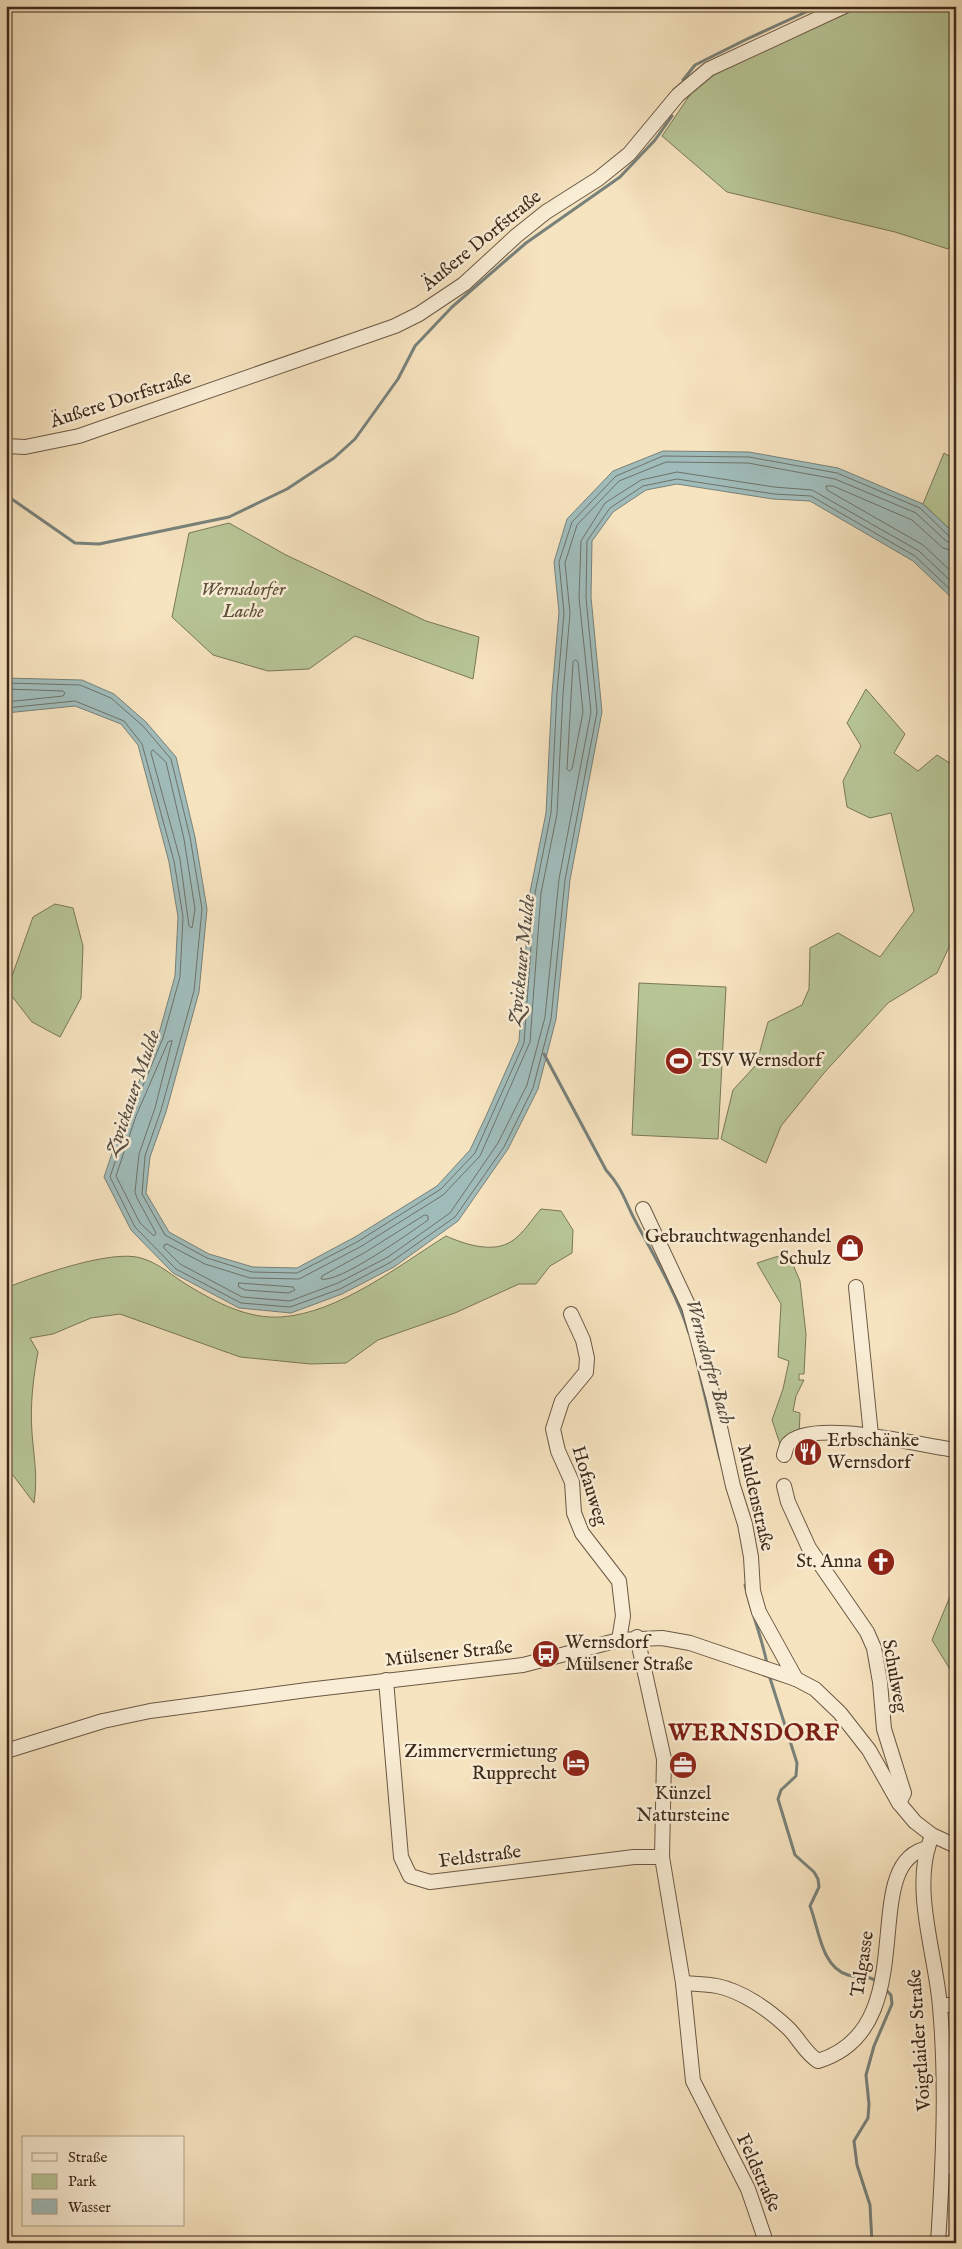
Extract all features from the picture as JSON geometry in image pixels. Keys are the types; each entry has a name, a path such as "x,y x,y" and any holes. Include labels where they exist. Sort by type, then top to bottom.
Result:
{"street":[{"name":"Äußere Dorfstraße","path":"8,446 25,447 79,436 395,326 419,314 464,284 516,236 546,212 598,179 629,154 678,95 710,69 845,6"},
{"name":"Muldenstraße","path":"644,1209 689,1307 714,1400 733,1486 745,1524 751,1557 753,1591 759,1612 796,1679"},
{"path":"856,1287 871,1435"},
{"name":"Hofauweg","path":"571,1314 583,1340 587,1358 586,1372 562,1401 553,1429 558,1452 572,1482 574,1513 582,1533 619,1581 623,1616 619,1640"},
{"path":"784,1455 788,1445 797,1438 833,1432 871,1435 956,1450"},
{"name":"Schulweg","path":"784,1486 788,1502 809,1548 867,1632 874,1648 880,1682 884,1728 904,1794 899,1803"},
{"name":"Mülsener Straße","path":"6,1751 103,1721 150,1711 386,1680 523,1665 619,1640 637,1637 662,1638 690,1643 796,1679 815,1689 840,1713 869,1750 899,1803 930,1842 956,1846"},
{"name":"Feldstraße","path":"637,1637 664,1759 662,1857 682,1983 693,2081 748,2189 764,2236 764,2243"},
{"name":"Feldstraße","path":"386,1680 401,1857 410,1876 430,1882 634,1857 662,1857"},
{"name":"Talgasse","path":"682,1983 718,1986 737,1993 770,2012 789,2028 807,2054 818,2060 836,2055 852,2045 863,2032 875,2009 881,1986 886,1933 898,1873 909,1855 930,1842"},
{"name":"Voigtlaider Straße","path":"930,1842 924,1890 940,2005 949,2167 938,2243"},
{"path":"940,2005 956,2005"}],"green space":[{"path":"856,6 956,6 956,241 948,249 895,232 727,192 662,136 696,86 750,53"},
{"path":"944,453 956,460 956,535 923,504"},
{"name":"Wernsdorfer Lache","path":"229,523 286,555 426,621 479,637 473,679 355,636 309,669 268,671 213,655 172,617 189,533"},
{"path":"866,689 905,734 894,753 918,771 937,755 956,767 956,932 937,973 888,1003 824,1073 781,1126 766,1163 721,1139 733,1090 756,1065 768,1022 802,1005 809,989 810,948 838,933 880,957 914,911 891,813 870,818 847,807 843,781 861,746 847,723"},
{"path":"55,904 73,908 83,946 81,998 60,1037 32,1022 7,990 33,917"},
{"name":"TSV Wernsdorf","path":"639,983 726,987 718,1139 632,1135"},
{"path":"541,1209 561,1211 573,1230 572,1253 550,1266 536,1284 519,1284 455,1313 378,1340 346,1363 311,1364 240,1357 120,1314 91,1318 53,1334 30,1338 38,1352 31,1412 36,1476 34,1503 6,1466 6,1288 93,1260 128,1256 141,1258 155,1264 222,1304 245,1313 269,1317 303,1314 346,1298 388,1274 446,1236 479,1246 496,1247 504,1245 520,1234"},
{"path":"788,1253 800,1281 806,1334 804,1374 799,1374 799,1380 804,1380 796,1396 793,1411 800,1413 799,1436 781,1447 772,1420 783,1389 789,1361 778,1357 781,1304 757,1263"},
{"path":"956,1582 956,1679 932,1640"}],"water":[{"path":"663,451 749,452 838,468 923,504 956,535 956,602 913,561 810,501 773,499 677,484 646,490 613,512 592,541 591,597 602,712 570,880 556,1019 538,1089 508,1149 458,1221 394,1267 342,1294 291,1313 239,1308 173,1273 131,1230 104,1177 126,1112 158,1037 175,976 178,917 169,862 138,745 121,724 75,706 6,713 6,678 82,680 114,694 146,722 176,757 195,837 207,909 199,992 166,1112 150,1157 146,1193 169,1232 209,1254 253,1267 297,1268 355,1237 437,1186 470,1150 486,1116 519,1041 530,892 546,813 552,693 559,612 554,562 567,519 613,471"}],"waterway":[{"path":"683,80 695,65 819,6"},
{"path":"6,495 75,543 99,544 229,517 287,489 334,458 355,439 398,379 415,346 452,307 526,243 620,177 655,140 672,116"},
{"name":"Wernsdorfer Bach","path":"544,1054 606,1170 621,1190 673,1292 689,1333"},
{"name":"Wernsdorfer Bach","path":"693,1346 720,1459"},
{"name":"Wernsdorfer Bach","path":"745,1585 767,1664"},
{"name":"Wernsdorfer Bach","path":"769,1675 797,1763 796,1776 781,1790 778,1799 795,1855 814,1872 818,1879 819,1887 810,1906 822,1946 826,1956 839,1971 852,1976 866,1977 878,1982"},
{"name":"Wernsdorfer Bach","path":"872,2243 870,2205 857,2165 854,2141 868,2118 869,2104 866,2075 874,2046 892,2004 891,1995 884,1988"}],"place":[{"name":"TSV Wernsdorf","path":"679,1061"},
{"name":"Gebrauchtwagenhandel Schulz","path":"850,1248"},
{"name":"Erbschänke Wernsdorf","path":"808,1452"},
{"name":"St. Anna","path":"881,1562"},
{"name":"Wernsdorf Mülsener Straße","path":"546,1654"},
{"name":"Zimmervermietung Rupprecht","path":"576,1763"},
{"name":"Künzel Natursteine","path":"683,1765"}],"district":[{"name":"WERNSDORF","path":"754,1733"}],"water label":[{"name":"Zwickauer Mulde","path":"522,960"},
{"name":"Zwickauer Mulde","path":"133,1093"}]}
